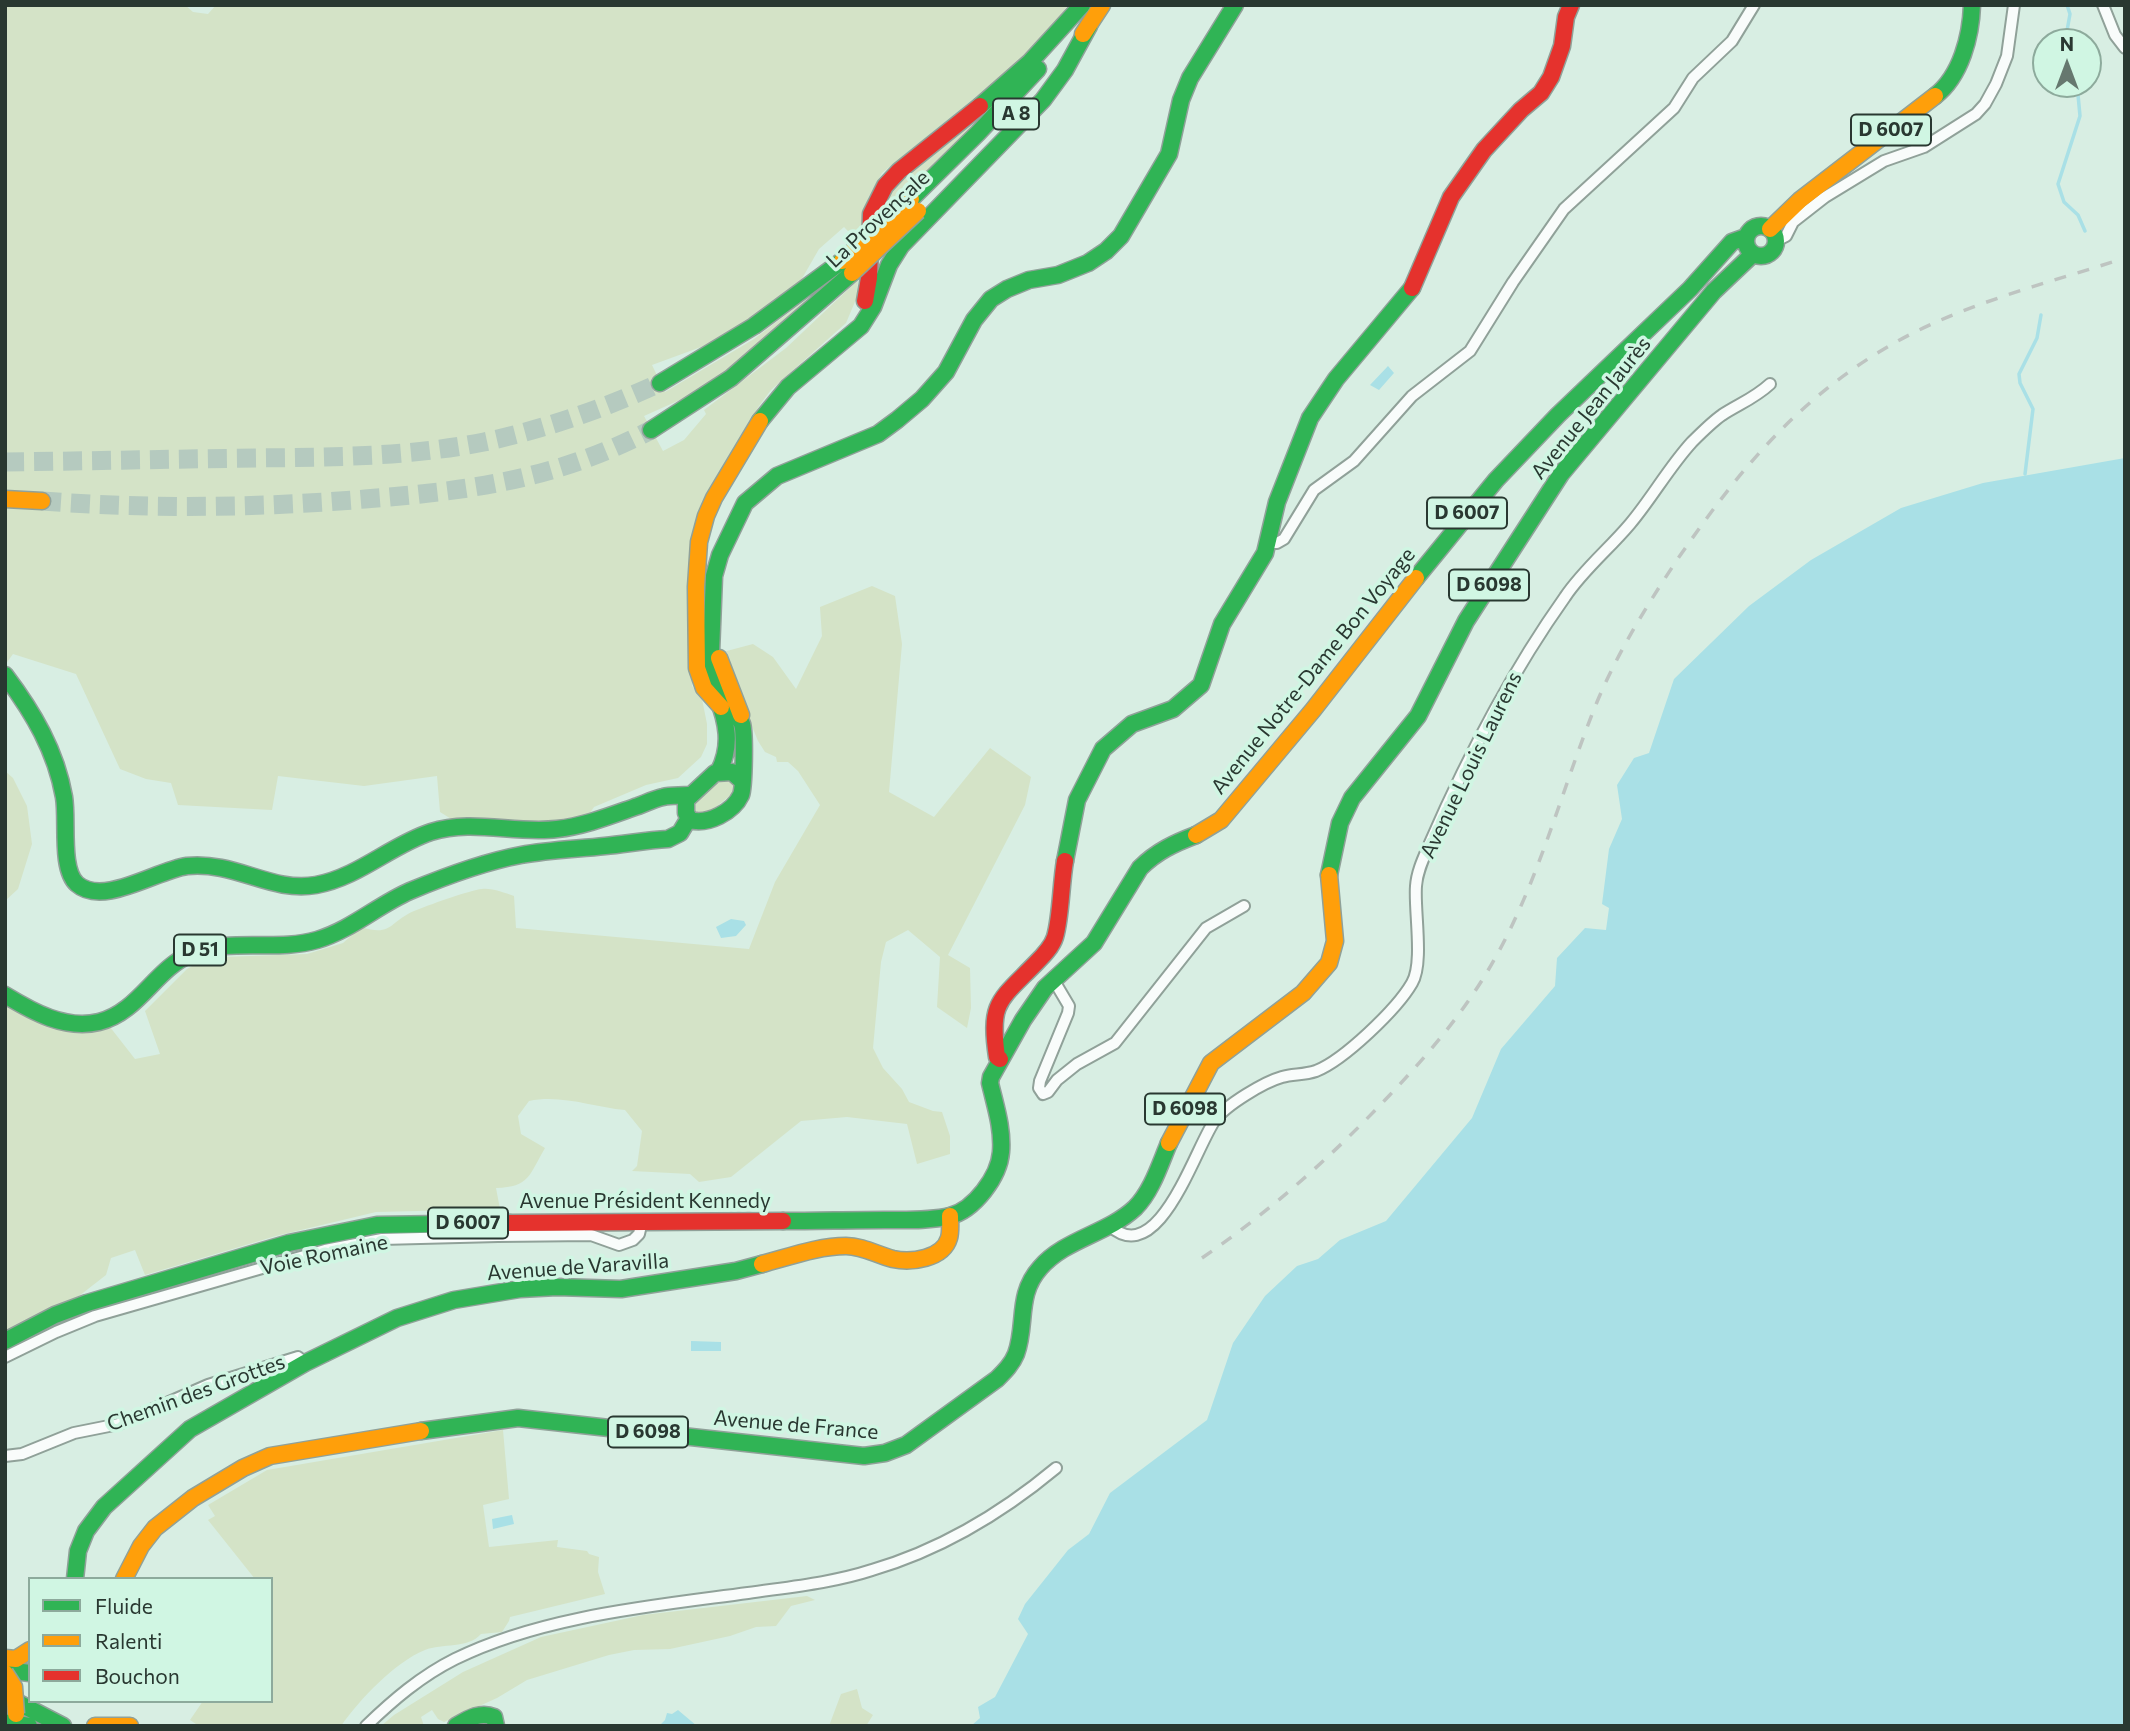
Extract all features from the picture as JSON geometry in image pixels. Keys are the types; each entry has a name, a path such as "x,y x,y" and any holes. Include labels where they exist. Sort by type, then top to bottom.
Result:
{"main road":[{"name":"La Provençale","path":"914,205 959,152 1033,76 1083,5"},
{"path":"836,346 859,317 865,303 869,278 871,214 885,186 899,171 963,121 1021,70 1083,5"},
{"name":"La Provençale","path":"651,430 731,378 847,267 1027,103 1089,26 1102,5"},
{"path":"692,811 727,757 729,744 726,718 715,689 711,652 713,592 716,566 740,512 758,490 788,471 878,434 922,398 946,372 974,320 991,299 1029,280 1058,275 1088,263 1106,251 1121,236 1169,154 1181,100 1190,78 1235,5"},
{"path":"1005,1054 992,1030 994,1016 1001,999 1046,953 1055,937 1062,879 1077,800 1102,749 1132,724 1173,709 1201,685 1222,624 1256,570 1269,543 1277,502 1310,418 1370,336 1410,293 1451,197 1484,150 1521,110 1541,93 1551,77 1562,46 1566,17 1571,5"},
{"name":"D 6007","path":"1773,235 1789,209 1944,89 1956,70 1968,40 1972,5"},
{"path":"721,707 699,680 695,667 698,547 701,527 713,498 777,399 836,346 853,335 868,316 887,268 902,246 1037,106 1060,76 1089,26"},
{"path":"1763,226 1773,235 1773,251 1768,254 1758,256 1747,247 1746,237 1756,227 1763,226"},
{"name":"Avenue Notre-Dame Bon Voyage","path":"992,1095 1005,1054 1033,1007 1054,979 1094,943 1145,863 1170,845 1206,831 1221,820 1496,480 1558,415 1690,289 1732,242 1746,237"},
{"name":"Avenue Jean Jaurès","path":"1110,1227 1135,1208 1149,1189 1177,1125 1211,1063 1303,993 1329,963 1335,941 1329,873 1344,812 1352,798 1418,716 1466,621 1561,474 1714,291 1753,254"},
{"name":"La Provençale","path":"660,383 743,336 847,267"},
{"path":"5,499 42,501"},
{"path":"5,675 34,713 49,743 66,810 68,867 78,885 101,893 158,872 201,865 225,867 275,885 292,888 322,884 351,872 396,847 446,828 473,826 554,830 584,824 657,798 712,821 737,800 741,793 746,740 738,704 722,670 713,632"},
{"path":"695,651 704,674 742,720"},
{"path":"719,771 732,772 741,780"},
{"name":"D 51","path":"5,995 39,1015 62,1023 80,1025 101,1022 120,1015 135,1004 174,963 199,950 229,946 301,944 320,939 341,930 390,899 508,857 676,842 686,838 692,811"},
{"name":"Avenue Président Kennedy","path":"5,1341 55,1315 87,1303 289,1243 377,1225 921,1220 950,1216 972,1203 985,1189 1001,1154 1001,1130 992,1095"},
{"name":"Avenue de Varavilla","path":"75,1577 78,1551 86,1531 104,1507 190,1429 305,1363 397,1318 454,1300 485,1294 545,1288 621,1289 652,1285 736,1271 797,1254 845,1246 860,1247 893,1259 912,1261 930,1256 941,1249 949,1239 950,1216"},
{"name":"Avenue de France","path":"125,1577 146,1539 167,1518 248,1465 285,1452 518,1418 864,1456 893,1452 997,1379 1010,1366 1017,1351 1023,1301 1041,1268 1060,1251 1110,1227"},
{"path":"5,1658 16,1659 28,1651"},
{"path":"5,1672 28,1673"},
{"path":"5,1672 15,1687 11,1721"},
{"path":"11,1721 28,1692"},
{"path":"5,1696 64,1726"},
{"path":"456,1726 481,1713 494,1717 496,1726"},
{"path":"11,1721 29,1726"},
{"path":"94,1726 130,1726"}],"street":[{"path":"1269,543 1284,539 1314,491 1354,461 1412,396 1470,351 1513,282 1564,209 1674,108 1693,78 1732,41 1754,5"},
{"path":"1773,235 1786,236 1798,217 1825,197 1884,161 1924,147 1976,114 1996,84 2007,56 2014,5"},
{"path":"2103,5 2115,35 2125,48"},
{"name":"Avenue Louis Laurens","path":"1110,1227 1118,1234 1126,1235 1150,1230 1167,1210 1216,1119 1232,1105 1282,1077 1318,1070 1344,1055 1382,1019 1413,982 1417,933 1416,881 1446,805 1517,670 1566,595 1630,525 1691,444 1720,416 1757,396 1770,384"},
{"path":"1054,979 1069,1006 1069,1013 1040,1081 1039,1088 1043,1094 1077,1064 1115,1043 1206,928 1244,906"},
{"name":"Voie Romaine","path":"5,1357 95,1316 335,1248 382,1239 591,1235 619,1245 633,1240 639,1234 642,1221"},
{"name":"Chemin des Grottes","path":"5,1456 22,1454 74,1433 119,1424 208,1385 251,1371 298,1357 305,1363"},
{"path":"366,1726 421,1679 455,1659 488,1645 563,1622 790,1588 872,1570 932,1548 998,1512 1056,1468"}],"green space":[{"path":"5,5 185,5 193,12 208,14 216,5 1068,5 1047,34 1015,65 882,173 868,198 864,229 855,238 844,227 819,249 800,282 741,328 701,347 652,365 665,392 754,339 824,286 749,354 691,395 644,416 663,451 684,440 706,414 704,410 786,348 858,280 857,297 846,323 771,390 710,489 692,680 692,686 702,699 707,724 707,744 701,757 678,778 646,785 594,807 588,816 477,835 440,812 437,776 364,786 278,776 272,810 178,805 171,783 146,779 120,769 76,674 13,654 5,665"},
{"path":"990,107 939,163 875,219 884,194"},
{"path":"872,586 895,596 902,644 889,792 934,817 990,748 1031,777 1025,805 948,955 970,968 971,1008 967,1028 937,1007 940,957 908,930 886,942 881,962 873,1048 883,1068 902,1089 909,1102 942,1112 950,1136 950,1154 917,1164 907,1124 847,1117 801,1121 731,1177 699,1182 690,1174 632,1171 637,1166 642,1131 625,1110 565,1100 529,1101 518,1116 521,1134 545,1148 527,1178 516,1185 496,1188 500,1209 376,1212 276,1236 145,1275 135,1250 111,1258 106,1275 79,1296 5,1331 5,1003 110,1027 135,1059 160,1054 145,1011 187,969 203,960 307,954 343,943 361,927 371,930 385,929 414,911 482,889 514,896 516,928 749,949 775,882 820,805 798,771 788,762 777,762 776,757 765,752 758,741 723,652 753,644 773,657 796,689 822,636 820,607"},
{"path":"5,771 13,778 27,806 32,844 18,889 5,901"},
{"path":"720,779 727,779 734,784 732,794 706,815 697,814 693,808 696,800"},
{"path":"503,1430 509,1499 483,1505 489,1547 558,1540 557,1547 587,1551 599,1557 598,1572 605,1594 510,1617 502,1632 481,1634 462,1644 425,1650 402,1663 379,1682 341,1726 199,1726 190,1720 202,1703 273,1703 273,1577 253,1577 208,1520 215,1516 208,1505 267,1470"},
{"path":"807,1596 815,1600 791,1606 776,1626 756,1627 730,1636 670,1649 634,1650 609,1655 527,1680 497,1698 444,1722 438,1719 432,1710 421,1717 424,1726 381,1726 463,1672 541,1637 643,1615"},
{"path":"857,1689 862,1708 873,1715 866,1726 829,1726 841,1694"}],"water":[{"path":"1388,366 1394,373 1379,390 1370,385"},
{"path":"2125,458 2125,1726 971,1726 980,1718 978,1707 995,1697 1028,1634 1018,1619 1025,1604 1068,1550 1089,1534 1110,1493 1207,1420 1233,1343 1265,1296 1297,1266 1318,1259 1340,1240 1386,1221 1472,1118 1501,1049 1555,986 1557,958 1585,928 1606,930 1609,908 1602,904 1609,849 1622,819 1617,785 1634,758 1649,753 1674,679 1749,606 1811,560 1901,508 1983,483"},
{"path":"731,919 744,921 746,925 736,936 721,938 716,927"},
{"path":"691,1341 721,1342 721,1351 691,1351"},
{"path":"512,1515 514,1524 493,1529 492,1519"},
{"path":"678,1710 697,1726 659,1726 667,1713 672,1714"}],"waterway":[{"path":"2067,5 2070,14 2068,28"},
{"path":"2078,98 2080,116 2058,184 2064,202 2078,215 2085,231"},
{"path":"2025,474 2033,409 2020,383 2019,374 2037,338 2041,315"}],"tunnel":[{"path":"5,462 342,456 427,451 484,442 529,431 595,410 660,383"},
{"path":"42,501 244,506 441,492 547,471 616,447 651,430"}],"railway":[{"path":"1202,1258 1275,1203 1342,1143 1415,1067 1470,998 1494,960 1525,898 1584,734 1605,683 1624,647 1677,560 1721,500 1767,445 1818,395 1847,373 1907,336 1967,309 2125,258"}],"traffic: fast":[{"path":"980,106 1030,62 1082,5"},
{"path":"715,689 711,652 714,576 720,555 745,503 777,476 878,434 897,420 922,399 946,372 974,320 991,299 1029,280 1058,275 1088,263 1106,251 1121,236 1169,154 1181,100 1190,78 1235,5"},
{"path":"1935,96 1952,78 1963,55 1972,5"},
{"path":"760,421 788,387 861,326 873,307 889,265 901,246 1043,100 1065,70 1089,26"},
{"path":"911,199 1038,69"},
{"path":"1761,226 1772,230 1776,241 1772,252 1761,256 1750,252 1746,241 1750,230 1761,226"},
{"path":"1416,578 1496,480 1558,415 1690,289 1732,242 1746,237"},
{"path":"1329,875 1340,823 1352,798 1418,716 1466,621 1561,474 1714,291 1753,254"},
{"path":"660,383 754,326 842,261"},
{"path":"651,430 731,378 852,273"},
{"path":"1065,861 1077,800 1103,749 1132,724 1173,709 1201,685 1222,624 1265,553 1277,502 1310,418 1336,379 1412,288"},
{"path":"5,675 25,703 49,748 64,797 68,867 77,884 88,890 115,889 187,866 222,868 284,885 316,885 346,875 416,838 446,828 567,828 660,798 689,795"},
{"path":"715,689 734,709 742,724 742,790 737,801 726,812 704,821 690,820 686,813 686,800 715,773 732,772 741,780"},
{"path":"717,696 727,734 726,752 719,771"},
{"path":"5,995 50,1018 74,1024 99,1022 125,1009 167,970 191,954 222,946 286,945 317,940 341,930 410,891 465,870 532,853 668,839 680,833 689,818"},
{"path":"783,1221 934,1219 959,1213 976,1200 996,1172 1001,1152 1000,1125 991,1077 1023,1020 1045,988 1094,943 1140,868 1166,848 1196,835"},
{"path":"421,1431 518,1418 864,1456 885,1453 906,1445 997,1379 1005,1370 1016,1354 1025,1299 1040,1268 1061,1250 1112,1224 1135,1208 1151,1186 1169,1143"},
{"path":"5,1341 55,1315 87,1303 289,1243 377,1225 510,1223"},
{"path":"75,1577 78,1551 86,1531 104,1507 190,1429 305,1363 397,1318 454,1300 520,1289 621,1289 736,1271 762,1264"},
{"path":"5,1670 28,1673"},
{"path":"5,1696 63,1726"},
{"path":"456,1726 484,1715 494,1717 496,1726"},
{"path":"5,1722 29,1726"}],"traffic: slow":[{"path":"1083,34 1102,5"},
{"path":"1770,229 1800,200 1935,96"},
{"path":"842,261 911,199"},
{"path":"852,273 918,211"},
{"path":"721,707 704,688 697,668 696,587 699,542 714,498 760,421"},
{"path":"5,499 42,501"},
{"path":"1196,835 1221,820 1313,710 1416,578"},
{"path":"719,658 741,715"},
{"path":"1169,1143 1211,1063 1303,993 1329,963 1335,941 1329,875"},
{"path":"762,1264 835,1246 858,1247 900,1260 926,1258 946,1245 950,1235 950,1216"},
{"path":"125,1577 141,1546 155,1528 193,1498 243,1468 270,1456 421,1431"},
{"path":"5,1658 16,1659 28,1651"},
{"path":"5,1673 14,1687 16,1714"},
{"path":"95,1726 130,1726"}],"traffic: jam":[{"path":"1412,288 1451,197 1484,150 1521,110 1541,93 1551,77 1562,46 1566,17 1571,5"},
{"path":"865,301 869,278 871,214 885,186 899,171 980,106"},
{"path":"1000,1059 997,1057 995,1039 996,1013 1005,995 1054,941 1065,861"},
{"path":"510,1223 783,1221"}]}
